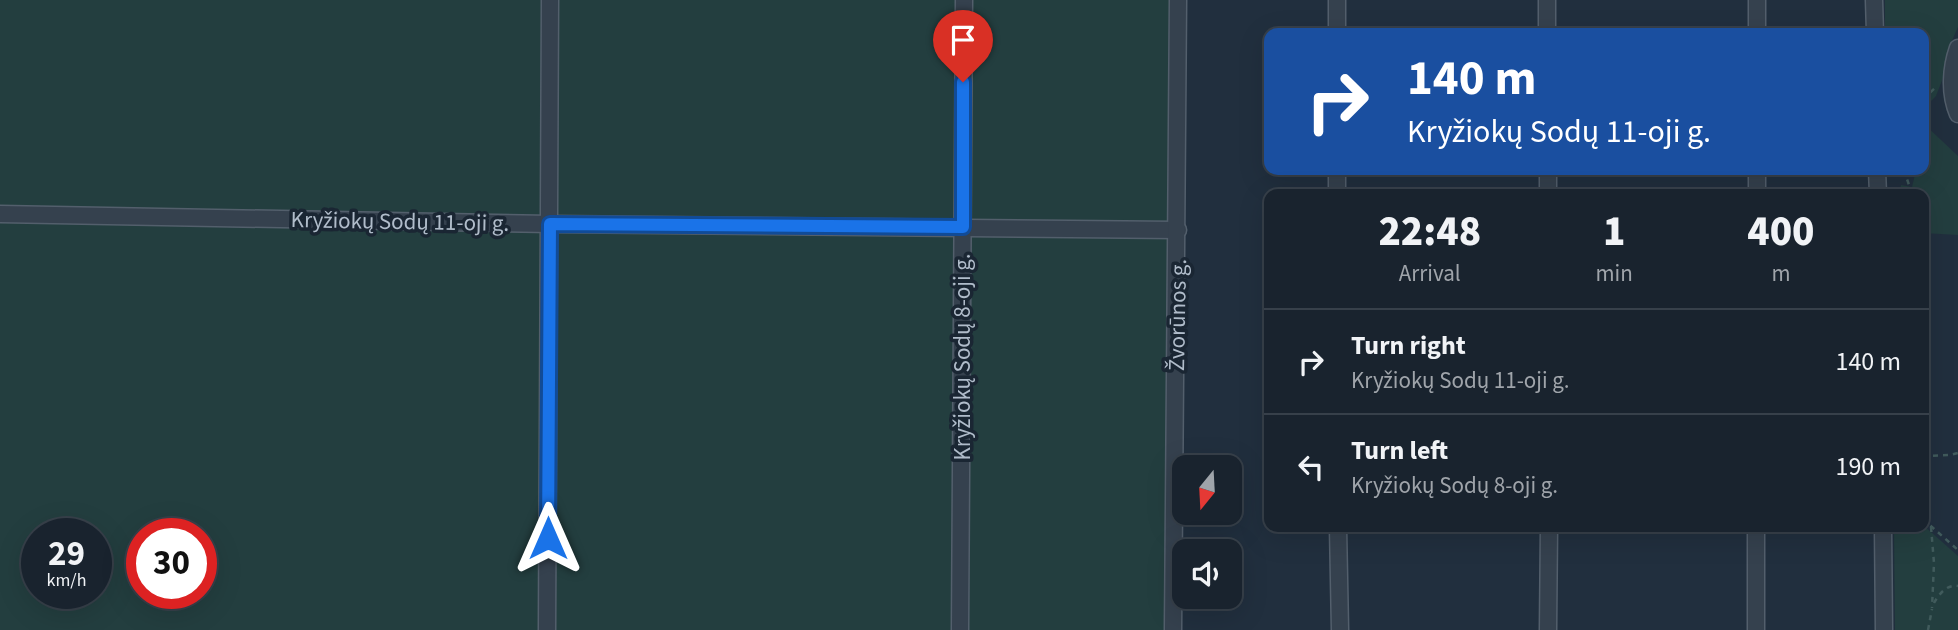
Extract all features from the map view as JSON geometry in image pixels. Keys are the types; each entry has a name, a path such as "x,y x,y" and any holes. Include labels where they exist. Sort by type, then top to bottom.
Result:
{"street":[{"path":"547,630 550,0"},
{"name":"Kryžiokų Sodų 8-oji g.","path":"960,630 964,0"},
{"name":"Žvorūnos g.","path":"1173,630 1178,0"},
{"path":"1337,0 1337,28"},
{"path":"1547,0 1547,28"},
{"path":"1757,0 1757,28"},
{"path":"1874,0 1875,28"},
{"path":"1958,48 1952,76 1958,114"},
{"name":"Kryžiokų Sodų 11-oji g.","path":"0,214 550,224 1178,230"},
{"path":"1338,532 1340,630"},
{"path":"1548,630 1549,532"},
{"path":"1756,532 1756,630"},
{"path":"1883,532 1884,630"}],"path":[{"path":"1929,456 1950,456 1958,453"},
{"path":"1931,527 1958,550"},
{"path":"1928,630 1934,563 1931,527"},
{"path":"1932,608 1942,591 1958,586"}],"green space":[{"path":"0,0 1172,0 1171,630 0,630"},
{"path":"1885,0 1958,0 1958,27 1950,45 1943,78 1936,96 1929,103 1929,28 1885,28"},
{"path":"1929,129 1958,156 1958,235 1929,233 1929,189 1900,189 1901,185 1912,187 1915,175 1929,175"},
{"path":"1929,530 1958,556 1958,630 1895,630 1894,532"}],"route":[{"path":"548,538 550,224 963,227 963,82"}]}
